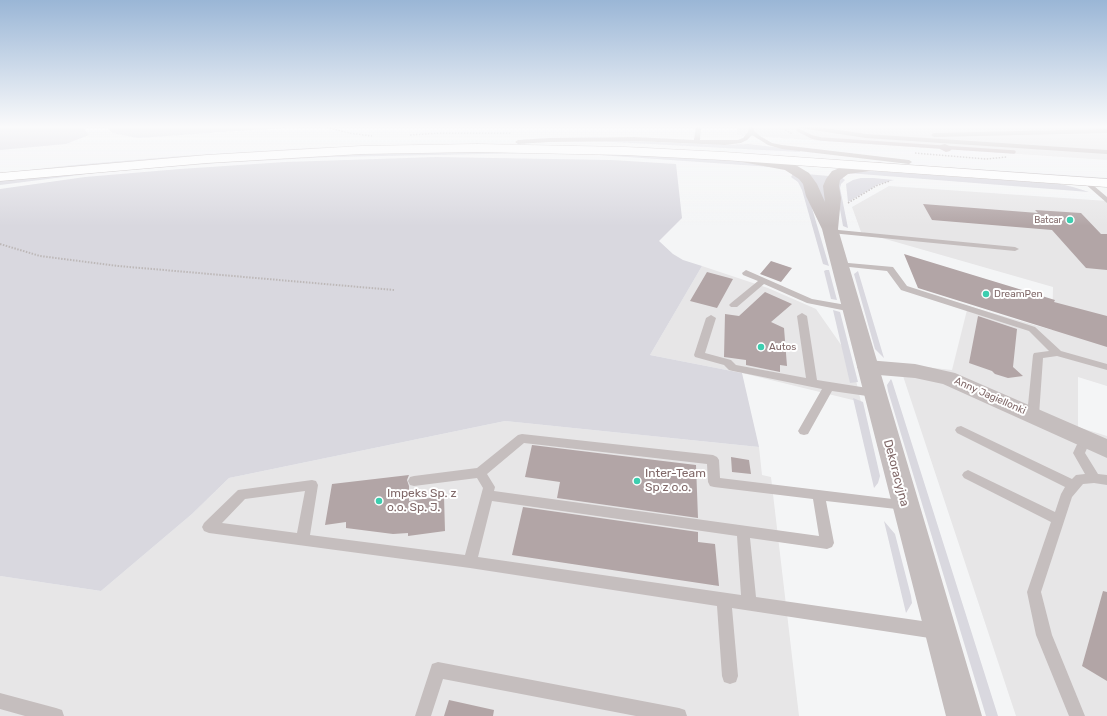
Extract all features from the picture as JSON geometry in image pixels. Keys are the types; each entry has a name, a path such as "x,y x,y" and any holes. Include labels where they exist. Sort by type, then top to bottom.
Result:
{"main road":[{"path":"0,170 124,159"},
{"path":"0,177 192,159"},
{"path":"777,159 1107,183"},
{"path":"934,159 1107,176"}],"street":[{"name":"Dekoracyjna","path":"748,159 773,163 789,167 800,172 810,184 830,230 964,716"},
{"name":"Dekoracyjna","path":"830,230 833,198 831,186 833,179 837,174 845,170 878,166"},
{"name":"Anny Jagiellonki","path":"867,367 915,371 948,378 1107,449"}],"lane":[{"path":"1085,181 1107,202"},
{"path":"830,230 1015,249"},
{"path":"840,264 890,269 904,288 1032,329 1057,353"},
{"path":"746,273 810,301 852,309"},
{"path":"734,304 763,281"},
{"path":"802,316 812,383"},
{"path":"711,318 699,356 726,362 733,368 874,393"},
{"path":"1033,415 1038,355 1057,353 1107,367"},
{"path":"804,431 829,386"},
{"path":"961,430 1074,486"},
{"path":"414,481 480,473 522,438 713,460 714,482 905,505"},
{"path":"1085,439 1079,453 1100,479"},
{"path":"470,562 489,487 480,473"},
{"path":"968,475 1059,520"},
{"path":"1079,714 1044,635 1034,592 1068,494 1080,479 1100,479"},
{"path":"302,540 312,486 242,494 208,527 302,540 470,562 940,632"},
{"path":"487,495 827,543 819,495"},
{"path":"743,531 749,603"},
{"path":"724,599 730,676"},
{"path":"423,716 438,670 679,716"},
{"path":"0,702 56,716"}],"path":[{"path":"846,204 876,186 895,179"},
{"path":"0,244 40,256 118,266 394,290"}],"shaded area":[{"path":"141,159 263,159 0,174 75,165"},
{"path":"241,159 285,159 106,172 108,169"},
{"path":"363,159 578,159 676,164 682,218 659,241 673,254 683,260 702,266 650,355 742,373 759,447 505,421 229,478 192,514 101,591 0,576 0,189 85,177 285,162"},
{"path":"662,159 713,159 754,162 786,168"},
{"path":"820,159 1107,178 1107,180"},
{"path":"93,170 97,171 95,173 0,185 0,181"},
{"path":"873,171 1060,184 1089,192 848,173"},
{"path":"793,174 804,181 829,266 823,264 802,190 798,182 791,177"},
{"path":"806,174 829,176 826,202 823,202"},
{"path":"841,177 845,180 841,184 840,188 848,228 843,226 836,187"},
{"path":"861,178 894,180 879,184 848,202 846,184"},
{"path":"889,186 1107,201 1107,386 1078,377 1078,427 1107,436 1107,716 1016,716 899,364 952,370 968,306 1052,330 1053,287 861,232 852,207"},
{"path":"702,266 768,288 816,309 851,359 861,402 742,373 650,355"},
{"path":"829,270 837,300 831,299 824,271"},
{"path":"858,271 884,358 875,349 854,274"},
{"path":"833,310 840,312 858,382 850,383"},
{"path":"891,379 998,716 986,716 888,391 887,385"},
{"path":"853,398 863,402 880,476 878,483 874,488"},
{"name":"Impeks Sp. z o.o. Sp. J.","path":"505,421 759,447 762,475 771,477 799,716 0,716 0,576 101,591 192,514 229,478"},
{"path":"884,521 895,534 911,596 912,603 906,613"}],"building":[{"path":"923,204 1038,213 1035,210 1081,213 1101,234 1107,234 1107,270 1086,268 1052,230 932,220"},
{"name":"DreamPen","path":"904,254 1055,300 1054,302 1107,316 1107,347 918,288"},
{"path":"771,261 792,268 781,282 760,274"},
{"path":"707,272 733,279 717,308 690,301"},
{"path":"765,292 792,304 771,322 784,328 787,366 780,365 780,372 746,365 746,360 724,357 725,314 739,316"},
{"path":"978,316 1017,329 1013,367 1023,376 1008,378 969,363"},
{"name":"Inter-Team Sp z o.o.","path":"532,445 696,465 698,518 557,498 560,482 525,477"},
{"path":"731,457 749,460 751,474 732,472"},
{"path":"409,475 407,480 409,486 409,501 444,496 445,531 408,536 408,533 393,534 346,528 346,522 325,525 332,484"},
{"path":"523,507 698,532 698,542 715,544 719,586 512,555"},
{"path":"1103,591 1107,592 1107,681 1082,666"},
{"path":"449,700 494,710 493,716 444,716"}],"place":[{"name":"Batcar","path":"1070,220"},
{"name":"DreamPen","path":"986,294"},
{"name":"Autos","path":"761,347"},
{"name":"Inter-Team Sp z o.o.","path":"637,481"},
{"name":"Impeks Sp. z o.o. Sp. J.","path":"379,501"}]}
